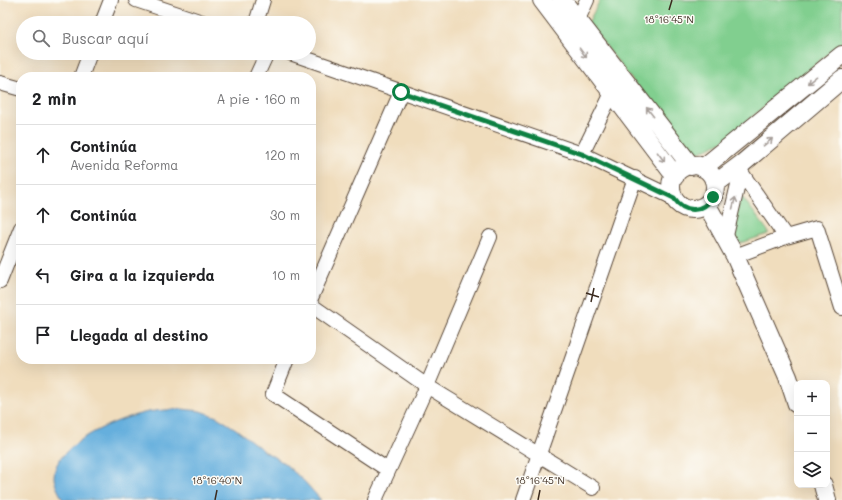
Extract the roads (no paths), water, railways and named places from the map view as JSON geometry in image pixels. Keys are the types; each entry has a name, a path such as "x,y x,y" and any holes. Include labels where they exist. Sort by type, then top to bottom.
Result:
{"main road":[{"path":"542,0 675,176"},
{"path":"562,0 697,167 713,177 715,184 713,197 707,205 697,209 690,209 678,203 674,198 671,186 675,176 684,167 697,167 842,55"},
{"path":"715,184 742,167 842,79"},
{"path":"707,205 735,256 788,376 794,395"},
{"path":"824,488 827,500"}],"street":[{"path":"104,16 110,0"},
{"path":"136,0 184,16"},
{"path":"258,16 263,0"},
{"path":"571,38 577,18 587,0"},
{"path":"83,72 87,60"},
{"path":"258,72 264,60"},
{"path":"310,60 582,154 635,178 674,198"},
{"path":"0,83 16,88"},
{"path":"316,287 401,92"},
{"path":"582,154 612,93"},
{"path":"742,167 786,237"},
{"path":"725,240 742,167"},
{"path":"523,500 635,178"},
{"path":"735,256 786,237 817,228 842,308"},
{"path":"0,281 4,256 16,236"},
{"path":"375,500 428,386 490,237"},
{"path":"316,308 428,386 593,488"},
{"path":"285,364 273,394 388,470"}],"water":[{"path":"182,409 200,411 217,417 236,429 264,451 284,463 304,481 321,500 63,500 54,480 56,466 63,455 74,445 101,428 129,417 161,410"}]}
